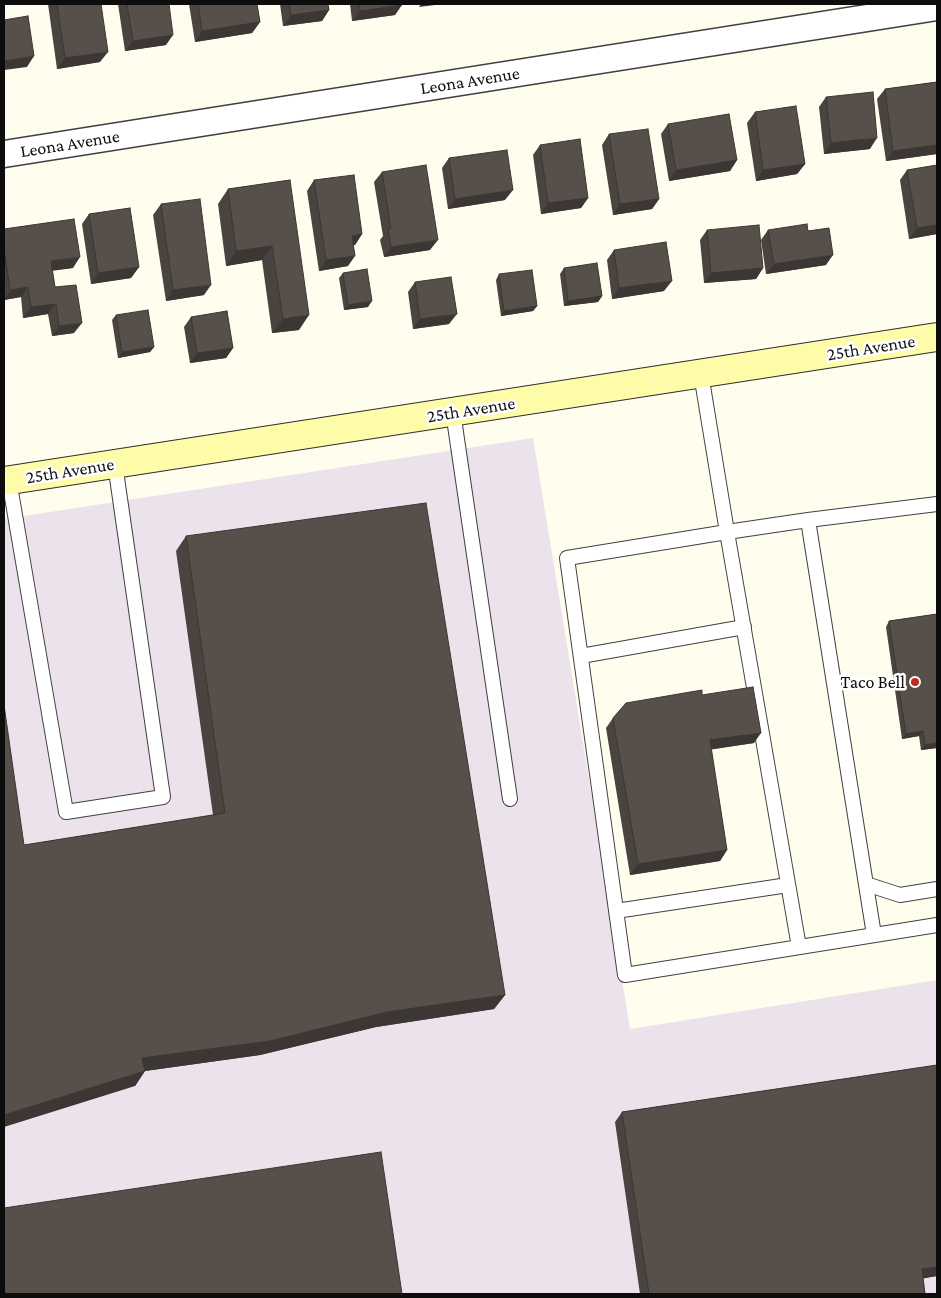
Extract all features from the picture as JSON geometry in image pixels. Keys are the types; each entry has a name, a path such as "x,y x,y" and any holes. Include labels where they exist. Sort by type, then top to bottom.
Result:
{"main road":[{"name":"25th Avenue","path":"7,481 937,337"}],"street":[{"name":"Leona Avenue","path":"4,154 937,7"}],"lane":[{"path":"700,374 798,947"},
{"path":"453,412 510,799"},
{"path":"7,481 66,812 163,797 114,464"},
{"path":"937,504 808,520 567,558 625,975 937,924"},
{"path":"808,520 874,935"},
{"path":"581,656 744,627"},
{"path":"866,884 900,895 937,888"},
{"path":"616,911 788,885"}],"shaded area":[{"path":"533,438 630,1029 937,980 937,1294 4,1294 4,519"}],"building":[{"path":"57,4 101,4 108,52 65,58"},
{"path":"127,4 169,4 173,35 133,41"},
{"path":"198,4 257,4 260,22 202,31"},
{"path":"289,4 328,4 329,10 291,15"},
{"path":"359,4 402,4 402,5 360,11"},
{"path":"28,16 34,56 4,61 4,20"},
{"path":"937,82 937,145 893,151 885,89"},
{"path":"873,92 877,138 831,143 826,97"},
{"path":"796,106 805,164 763,170 755,112"},
{"path":"729,114 737,160 676,170 668,124"},
{"path":"648,129 659,199 620,204 609,134"},
{"path":"580,139 588,198 548,203 540,145"},
{"path":"507,150 513,190 455,199 449,158"},
{"path":"426,165 438,240 391,247 388,229 391,229 382,172"},
{"path":"937,165 937,225 917,228 907,170"},
{"path":"354,175 362,234 352,236 355,256 326,260 314,180"},
{"path":"290,180 309,315 283,319 272,246 236,251 228,189"},
{"path":"200,199 211,285 173,290 161,204"},
{"path":"130,208 139,267 98,273 89,214"},
{"path":"74,219 80,257 51,261 55,287 76,285 82,323 59,326 56,304 31,307 28,287 10,290 4,248 4,229"},
{"path":"807,224 808,231 829,228 833,255 774,264 768,230"},
{"path":"759,225 763,268 711,273 707,230"},
{"path":"666,242 672,281 619,288 614,250"},
{"path":"597,263 602,296 568,301 564,268"},
{"path":"367,269 372,301 348,305 343,273"},
{"path":"532,270 537,306 504,311 499,274"},
{"path":"451,277 457,314 420,319 415,282"},
{"path":"148,310 154,347 122,352 116,315"},
{"path":"227,311 233,348 197,353 191,317"},
{"path":"426,503 505,995 387,1012 270,1041 142,1058 145,1071 4,1115 4,705 24,845 225,813 186,536"},
{"name":"Taco Bell","path":"937,614 937,743 925,745 923,731 906,734 889,621"},
{"path":"753,687 761,733 710,740 727,850 638,864 613,718 626,703 702,690 702,695"},
{"path":"937,1065 937,1267 922,1269 925,1294 649,1294 622,1112"},
{"path":"381,1152 402,1294 4,1294 4,1208"}],"place":[{"name":"Taco Bell","path":"915,682"}]}
